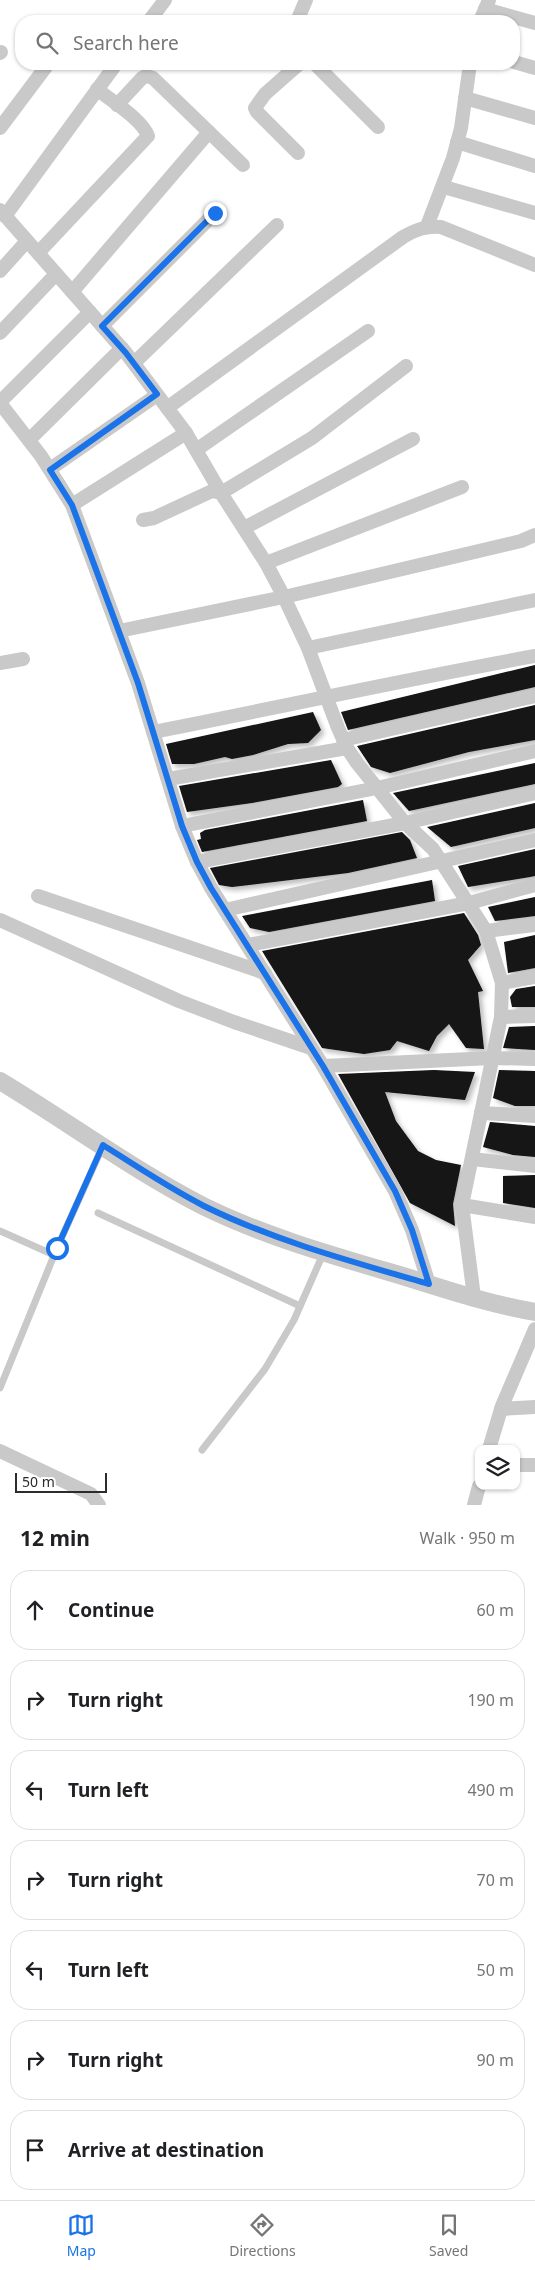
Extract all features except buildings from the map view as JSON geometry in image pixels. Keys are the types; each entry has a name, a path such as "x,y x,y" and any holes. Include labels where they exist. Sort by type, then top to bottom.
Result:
{"street":[{"path":"154,15 165,0"},
{"path":"300,15 306,0"},
{"path":"485,10 504,15"},
{"path":"520,19 535,23"},
{"path":"520,64 535,68"},
{"path":"0,128 44,70"},
{"path":"112,70 2,213 122,348 186,433 221,493 266,563 284,597 308,648 345,744 376,788 405,823 433,849 486,930 502,982 501,1017 462,1206 474,1297"},
{"path":"292,70 259,100 255,108 298,153"},
{"path":"321,70 378,127"},
{"path":"427,226 444,187 457,142 469,70"},
{"path":"117,105 138,81 146,76 153,78 243,165"},
{"path":"38,253 148,136 146,130 97,90"},
{"path":"465,98 535,118"},
{"path":"72,292 209,132"},
{"path":"457,142 535,166"},
{"path":"444,187 535,213"},
{"path":"102,326 215,213"},
{"path":"134,363 277,225"},
{"path":"167,408 403,237 427,226 442,226 456,231 535,265"},
{"path":"0,271 28,241"},
{"path":"0,333 56,274"},
{"path":"90,312 0,403 29,440 72,505 138,683 182,826 197,862 310,1048 323,1066 395,1191 412,1230 429,1284"},
{"path":"196,450 368,331"},
{"path":"29,440 122,348"},
{"path":"143,520 154,518 212,491 221,493 312,438 406,366"},
{"path":"50,470 157,394"},
{"path":"72,505 186,433"},
{"path":"244,528 414,439"},
{"path":"266,563 462,487"},
{"path":"119,631 284,597 521,541 535,535"},
{"path":"308,648 535,600"},
{"path":"153,732 326,698 402,680 535,656"},
{"path":"0,663 23,659"},
{"path":"168,779 345,744 535,696"},
{"path":"182,826 376,788 535,751"},
{"path":"197,862 405,823 535,793"},
{"path":"225,910 535,840"},
{"path":"248,945 469,903 535,885"},
{"path":"38,896 265,973"},
{"path":"0,920 179,1001 310,1048"},
{"path":"486,930 535,925"},
{"path":"502,982 535,977"},
{"path":"501,1017 535,1016"},
{"path":"323,1066 492,1058 535,1059"},
{"path":"0,1081 204,1206 260,1230 324,1253 474,1297 535,1312"},
{"path":"481,1113 535,1116"},
{"path":"472,1159 535,1166"},
{"path":"462,1206 535,1216"},
{"path":"490,1445 502,1410 535,1328"},
{"path":"502,1410 535,1407"},
{"path":"0,1451 91,1494 99,1505"},
{"path":"520,1465 535,1465"},
{"path":"474,1505 478,1490"}],"lane":[{"path":"0,1388 54,1256 103,1145"},
{"path":"98,1213 300,1306"},
{"path":"0,1231 54,1256"},
{"path":"202,1450 265,1369 300,1306 324,1253"}],"route":[{"path":"57,1248 103,1145 158,1180 204,1206 260,1230 324,1253 429,1284 412,1230 395,1191 323,1066 211,888 197,862 182,826 138,683 72,505 50,470 157,394 126,353 102,326 215,213"}]}
